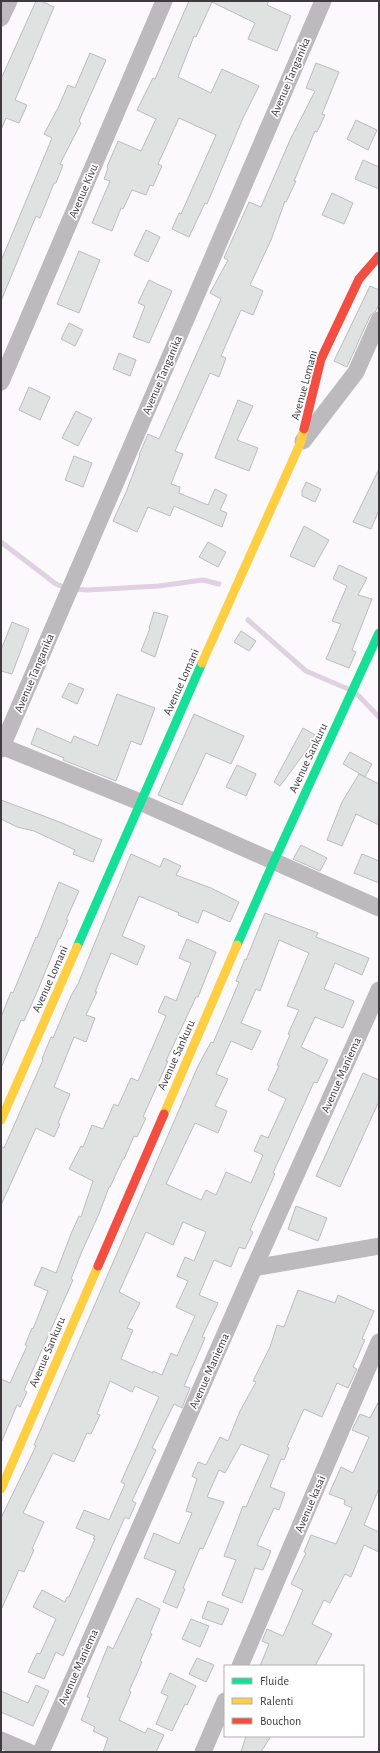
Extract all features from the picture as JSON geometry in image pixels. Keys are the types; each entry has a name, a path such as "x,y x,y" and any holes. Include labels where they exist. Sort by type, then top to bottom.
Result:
{"street":[{"path":"1,18 9,1"},
{"name":"Avenue Kivu","path":"1,382 164,1"},
{"name":"Avenue Tanganika","path":"1,747 323,1"},
{"name":"Avenue Lomani","path":"1,1120 140,802 300,444 321,360 359,279 379,256"},
{"path":"300,444 356,372 379,320"},
{"name":"Avenue Sankuru","path":"1,1489 274,862 379,633"},
{"path":"1,747 140,802 379,908"},
{"name":"Avenue Maniema","path":"41,1752 254,1268 379,990"},
{"path":"254,1268 379,1246"},
{"name":"Avenue kasai","path":"240,1665 379,1342"},
{"path":"203,1752 224,1703"},
{"path":"1,1740 29,1752"}],"building":[{"path":"36,1 41,1 54,7 15,100 27,105 19,123 6,118 1,130 1,79"},
{"path":"189,1 269,1 267,5 291,16 277,51 248,39 255,23 212,2 196,37 194,36 178,77 211,93 222,69 259,86 243,118 207,204 205,203 189,237 172,229 179,213 181,214 216,135 179,118 158,164 162,166 153,186 150,185 146,195 132,190 123,209 121,208 112,231 92,223 110,181 104,179 108,168 107,167 118,141 141,151 156,119 137,110 153,78 155,79"},
{"path":"90,53 106,60 79,121 81,123 60,164 63,165 56,183 54,183 40,218 36,216 1,301 1,261 52,138 44,134 68,85 75,88"},
{"path":"316,63 339,72 322,114 325,115 317,132 315,131 294,181 296,181 286,202 285,201 271,240 250,285 263,291 253,315 241,310 221,356 226,358 219,377 210,373 175,451 183,454 171,484 180,487 179,493 208,505 215,489 227,495 220,510 227,513 222,527 174,506 170,516 148,507 137,532 113,521 127,490 148,434 159,439 221,299 210,293 228,260 224,258 249,202 261,207 290,140 315,91 306,88"},
{"path":"356,120 377,130 368,150 347,139"},
{"path":"363,160 379,167 379,189 355,179"},
{"path":"332,193 353,203 344,224 322,215"},
{"path":"146,230 160,237 148,262 134,255"},
{"path":"79,251 100,260 79,313 57,304"},
{"path":"149,280 172,291 149,343 133,337 145,306 138,303"},
{"path":"370,286 379,290 379,304 376,311 370,316 347,367 334,361"},
{"path":"69,323 83,330 75,346 61,339"},
{"path":"119,353 136,360 130,376 113,369"},
{"path":"29,387 50,397 40,420 19,410"},
{"path":"238,400 253,406 237,440 258,448 249,471 215,458"},
{"path":"76,411 92,419 78,446 62,438"},
{"path":"74,456 92,463 83,487 65,480"},
{"path":"379,469 379,510 371,529 353,522"},
{"path":"306,482 321,489 315,502 302,496 302,491"},
{"path":"304,526 329,540 314,567 290,556"},
{"path":"208,542 226,552 218,567 199,557"},
{"path":"339,565 367,578 358,595 372,599 352,650 356,652 349,668 326,659 341,624 332,621 347,586 333,579"},
{"path":"154,612 168,616 155,657 141,651 150,628"},
{"path":"12,622 29,629 12,674 1,671 1,650"},
{"path":"241,631 256,641 249,651 234,642"},
{"path":"69,683 84,689 77,704 62,697"},
{"path":"117,694 155,708 141,745 131,741 116,781 63,760 64,758 31,744 37,728 71,743 74,736 98,746"},
{"path":"194,714 244,736 231,764 206,753 182,805 158,795"},
{"path":"303,728 317,736 280,786 274,782"},
{"path":"350,752 372,764 365,777 343,764"},
{"path":"237,765 256,774 246,796 226,787"},
{"path":"359,774 379,784 379,825 356,814 342,846 327,840 342,802"},
{"path":"1,800 102,840 93,862 73,854 75,850 34,831 17,827 1,819"},
{"path":"301,845 327,858 320,871 293,859"},
{"path":"131,854 160,867 164,858 181,866 176,875 211,888 239,902 230,922 203,910 198,923 139,896 122,936 145,946 137,965 111,953 95,992 97,992 86,1015 95,1018 86,1042 74,1037 54,1087 70,1094 58,1123 60,1124 54,1137 36,1128 1,1205 1,1146 4,1148 43,1060 42,1059 51,1037 53,1038 71,996 78,984"},
{"path":"362,854 379,861 379,883 354,873"},
{"path":"59,882 79,891 37,992 24,1021 21,1020 1,1068 1,1017 11,992 13,993 36,937 37,938"},
{"path":"265,913 318,933 316,937 369,958 362,975 335,963 324,989 354,1001 343,1028 315,1017 301,1047 328,1060 317,1083 314,1082 273,1173 275,1174 250,1230 253,1232 245,1249 239,1247 231,1267 214,1260 199,1295 218,1303 202,1337 205,1338 184,1386 190,1388 182,1408 174,1404 152,1448 156,1450 132,1501 136,1503 129,1519 125,1517 63,1656 56,1652 44,1679 28,1672 37,1653 40,1654 56,1619 33,1607 42,1590 65,1602 67,1597 69,1597 95,1539 93,1539 95,1536 76,1528 84,1510 109,1520 125,1484 121,1482 159,1397 135,1386 132,1392 110,1381 97,1414 100,1415 91,1434 87,1433 74,1462 53,1453 23,1513 44,1522 24,1572 19,1570 1,1610 1,1518 36,1446 34,1445 198,1066 211,1042 213,1043 239,982 236,981 245,959 246,960","holes":["279,940 309,953 287,1006 299,1010 288,1034 290,1035 277,1065 279,1066 268,1090 286,1099 268,1138 261,1135 254,1151 263,1155 251,1183 226,1172 216,1195 206,1190 201,1200 166,1184 195,1123 218,1133 227,1111 215,1106 228,1079 216,1074 231,1041 252,1050 261,1031 241,1023 256,989 260,991","183,1222 206,1232 194,1261 185,1257 177,1276 188,1281 176,1307 195,1316 177,1356 171,1353 162,1375 153,1371 153,1373 121,1359 133,1330 127,1328 140,1303 119,1292 146,1232 173,1245"]},
{"path":"187,939 216,952 198,997 196,997 166,1061 168,1061 143,1117 146,1118 137,1137 134,1136 109,1187 71,1279 73,1280 24,1390 27,1392 20,1407 17,1405 1,1443 1,1379 10,1383 27,1346 25,1345 48,1291 34,1285 42,1267 56,1273 79,1216 81,1217 93,1181 69,1169 81,1146 83,1147 92,1125 103,1129 114,1104 118,1106 131,1078 138,1081 166,1016 158,1012 165,996 176,1001 191,963 179,958"},
{"path":"363,1073 379,1080 379,1101 340,1187 316,1176"},
{"path":"296,1206 327,1218 318,1241 288,1229"},
{"path":"298,1290 335,1303 338,1295 374,1311 362,1339 365,1340 353,1367 357,1369 348,1388 337,1383 322,1417 304,1409 287,1447 289,1448 284,1460 281,1459 270,1487 285,1493 279,1510 274,1508 257,1545 271,1551 263,1570 255,1568 242,1603 222,1595 236,1560 224,1556 243,1506 246,1507 269,1455 241,1444 225,1473 219,1470 207,1497 224,1502 203,1549 200,1548 183,1588 185,1589 177,1608 163,1602 176,1571 144,1558 154,1533 179,1544 192,1513 186,1511 197,1479 192,1476 198,1462 206,1465 220,1437 228,1441 240,1411 256,1382 253,1381 270,1347 277,1325 284,1327"},
{"path":"379,1401 379,1488 364,1525 379,1532 379,1552 364,1545 351,1577 345,1574 330,1603 324,1600 312,1624 332,1634 316,1665 260,1665 269,1644 262,1641 267,1629 283,1636 303,1590 291,1584 306,1553 304,1552 311,1535 336,1544 352,1508 344,1504 345,1500 329,1494 341,1467 353,1473 369,1437 352,1430 360,1414 370,1418"},
{"path":"137,1598 160,1609 150,1633 152,1634 140,1661 142,1662 129,1691 131,1692 119,1720 145,1733 148,1728 164,1735 156,1752 103,1752 108,1738 93,1731 95,1727 81,1720 90,1698 87,1697 108,1646 113,1649"},
{"path":"208,1601 229,1609 222,1625 202,1618"},
{"path":"191,1619 209,1626 200,1647 182,1639"},
{"path":"197,1658 214,1665 206,1682 189,1674"},
{"path":"170,1673 196,1686 187,1705 185,1704 172,1731 156,1724 168,1696 161,1693"},
{"path":"36,1685 49,1691 33,1726 1,1712 1,1691 28,1703"},
{"path":"246,1737 270,1737 261,1752 241,1752"}],"waterway":[{"path":"1,542 56,584 69,589 88,590 159,586 203,580 219,584"},
{"path":"248,620 306,671 348,689"},
{"path":"357,694 379,717"}],"traffic: fast":[{"path":"237,945 379,633"},
{"path":"77,947 202,663"}],"traffic: slow":[{"path":"202,663 300,444 304,429"},
{"path":"164,1114 237,945"},
{"path":"1,1120 77,947"},
{"path":"1,1489 98,1266"}],"traffic: jam":[{"path":"304,429 321,359 359,279 379,256"},
{"path":"98,1266 164,1114"}]}
